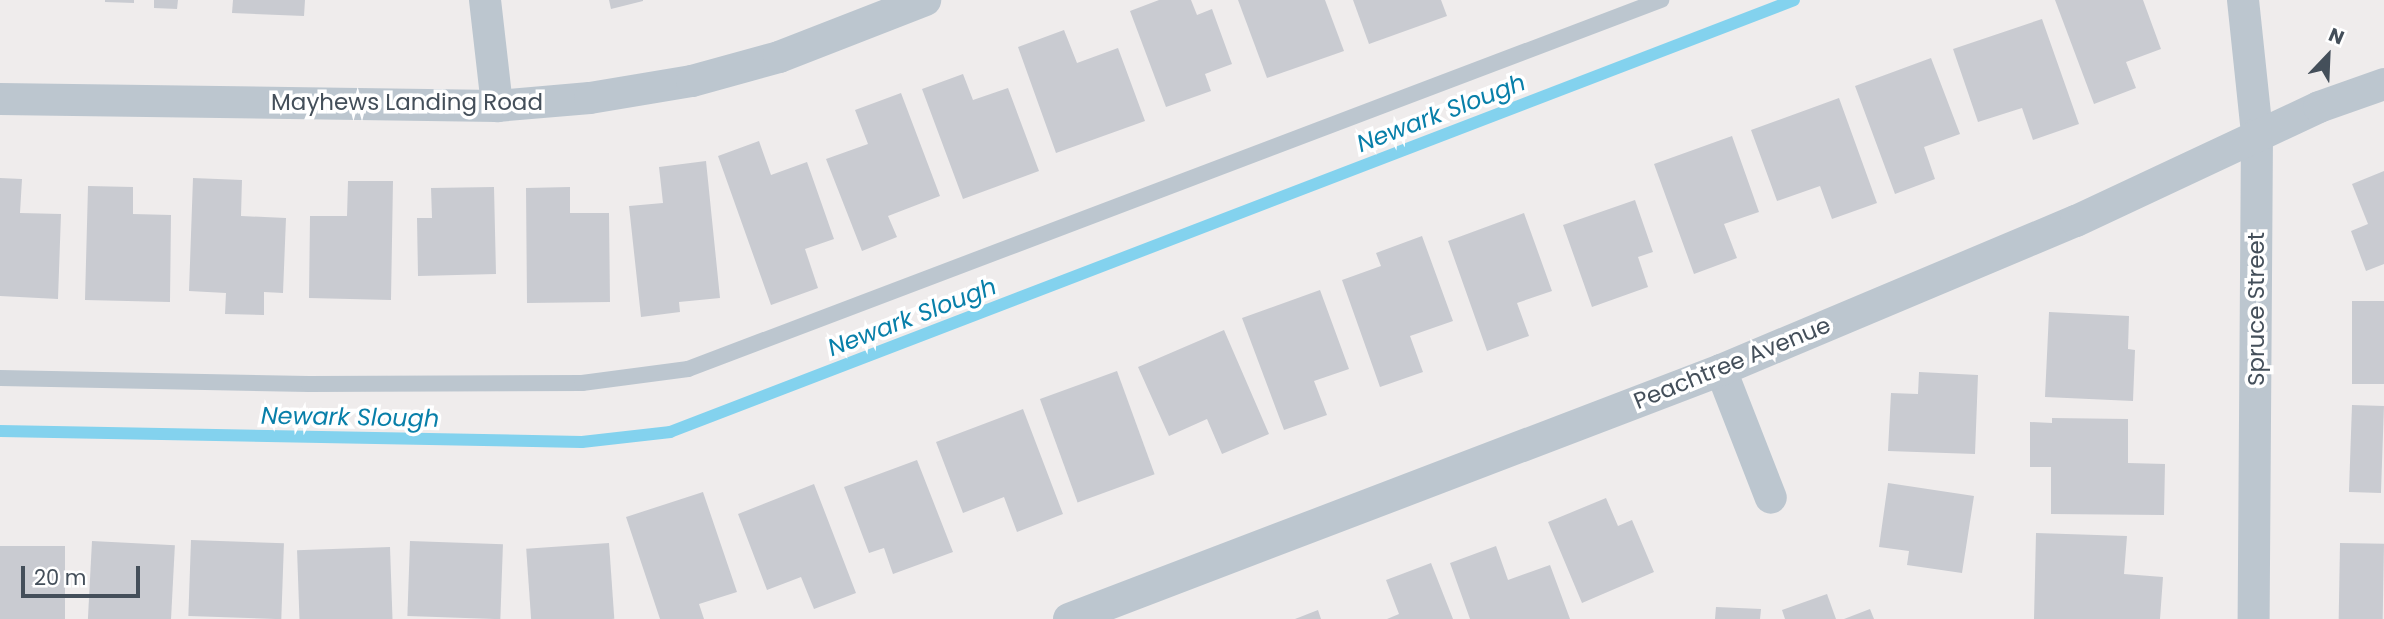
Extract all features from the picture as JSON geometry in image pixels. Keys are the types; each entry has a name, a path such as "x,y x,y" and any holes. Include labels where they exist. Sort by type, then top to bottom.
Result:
{"street":[{"path":"485,0 497,106"},
{"name":"Mayhews Landing Road","path":"0,99 497,106 590,98 692,81 779,57 925,0"},
{"name":"Spruce Street","path":"2243,0 2257,134 2255,619"},
{"name":"Peachtree Avenue","path":"1069,619 1721,370 2201,166 2257,134 2384,84"},
{"path":"1721,370 1771,498"}],"lane":[{"path":"0,377 309,384 568,383 688,369 1661,0"}],"building":[{"path":"134,0 134,3 105,2"},
{"path":"154,0 178,0 177,9 154,8"},
{"path":"233,0 305,0 304,16 232,13"},
{"path":"609,0 643,0 643,1 611,9"},
{"path":"1159,0 1191,0 1197,15 1212,9 1232,64 1205,74 1211,91 1166,107 1130,11"},
{"path":"1238,0 1325,0 1344,51 1267,78"},
{"path":"1353,0 1441,0 1447,16 1369,44"},
{"path":"2055,0 2143,0 2161,49 2126,62 2136,88 2094,104"},
{"path":"2042,19 2079,124 2033,140 2022,108 1978,122 1953,49"},
{"path":"1064,30 1077,63 1118,48 1145,121 1056,153 1018,47"},
{"path":"1931,58 1960,134 1924,147 1935,179 1895,194 1855,86"},
{"path":"963,74 973,100 1008,88 1039,171 963,199 922,89"},
{"path":"901,93 940,196 888,216 897,237 862,251 826,159 868,144 855,110"},
{"path":"1839,98 1877,203 1832,219 1820,186 1777,201 1751,130"},
{"path":"1732,136 1759,212 1724,224 1737,258 1694,274 1654,164"},
{"path":"759,141 771,175 807,162 834,239 805,249 818,288 771,305 718,156"},
{"path":"706,161 720,298 679,302 680,312 641,317 629,206 663,203 659,167"},
{"path":"2384,171 2384,264 2366,271 2351,231 2368,224 2352,184"},
{"path":"0,178 22,179 20,213 61,214 58,299 0,296"},
{"path":"193,178 242,180 241,216 286,218 283,293 264,292 264,315 225,314 226,293 189,291"},
{"path":"348,181 393,181 391,300 309,298 310,216 347,216"},
{"path":"88,186 133,187 133,214 171,215 170,302 85,300"},
{"path":"494,187 496,274 418,276 417,218 432,218 431,188"},
{"path":"570,187 570,213 609,213 610,302 527,303 526,188"},
{"path":"1635,200 1653,252 1638,257 1648,287 1592,307 1563,225"},
{"path":"1524,213 1552,291 1517,303 1529,336 1487,351 1448,241"},
{"path":"1422,236 1453,321 1410,336 1423,372 1380,387 1342,280 1381,266 1376,253"},
{"path":"1320,290 1349,369 1314,381 1327,415 1284,430 1242,318"},
{"path":"2352,301 2384,301 2384,384 2352,384"},
{"path":"2049,312 2129,316 2128,349 2135,350 2133,401 2045,397"},
{"path":"1224,330 1269,434 1222,454 1207,419 1169,436 1138,367"},
{"path":"1117,371 1155,474 1078,502 1040,399"},
{"path":"1919,372 1978,375 1975,454 1888,451 1891,393 1918,394"},
{"path":"2352,405 2384,406 2381,493 2349,492"},
{"path":"1023,409 1063,514 1017,532 1004,497 963,513 936,442"},
{"path":"2052,418 2128,419 2128,463 2165,464 2164,515 2051,514 2051,467 2030,467 2030,422 2052,423"},
{"path":"917,460 953,552 893,574 884,548 869,553 844,487"},
{"path":"1888,483 1974,496 1962,573 1907,565 1909,551 1879,547"},
{"path":"814,484 856,593 814,609 801,577 767,590 738,514"},
{"path":"703,492 737,592 699,604 704,619 660,619 626,517"},
{"path":"1606,498 1618,526 1632,520 1654,572 1582,603 1548,522"},
{"path":"2036,533 2127,536 2124,574 2163,577 2160,619 2034,619"},
{"path":"191,540 284,543 281,619 188,616"},
{"path":"92,541 175,545 171,619 88,619"},
{"path":"410,541 503,544 500,619 407,616"},
{"path":"609,543 614,619 531,619 526,549"},
{"path":"2340,543 2384,544 2383,619 2339,619"},
{"path":"0,546 65,546 65,619 0,619"},
{"path":"1496,546 1508,580 1550,565 1570,619 1470,619 1450,563"},
{"path":"390,547 393,619 299,619 297,550"},
{"path":"1431,563 1453,619 1387,619 1399,614 1386,580"},
{"path":"1827,594 1836,619 1785,619 1782,610"},
{"path":"1716,607 1761,609 1760,619 1715,619"},
{"path":"1870,609 1874,619 1844,619"},
{"path":"1318,610 1321,619 1295,619"}],"waterway":[{"name":"Newark Slough","path":"0,431 582,442 670,432 1794,0"}]}
